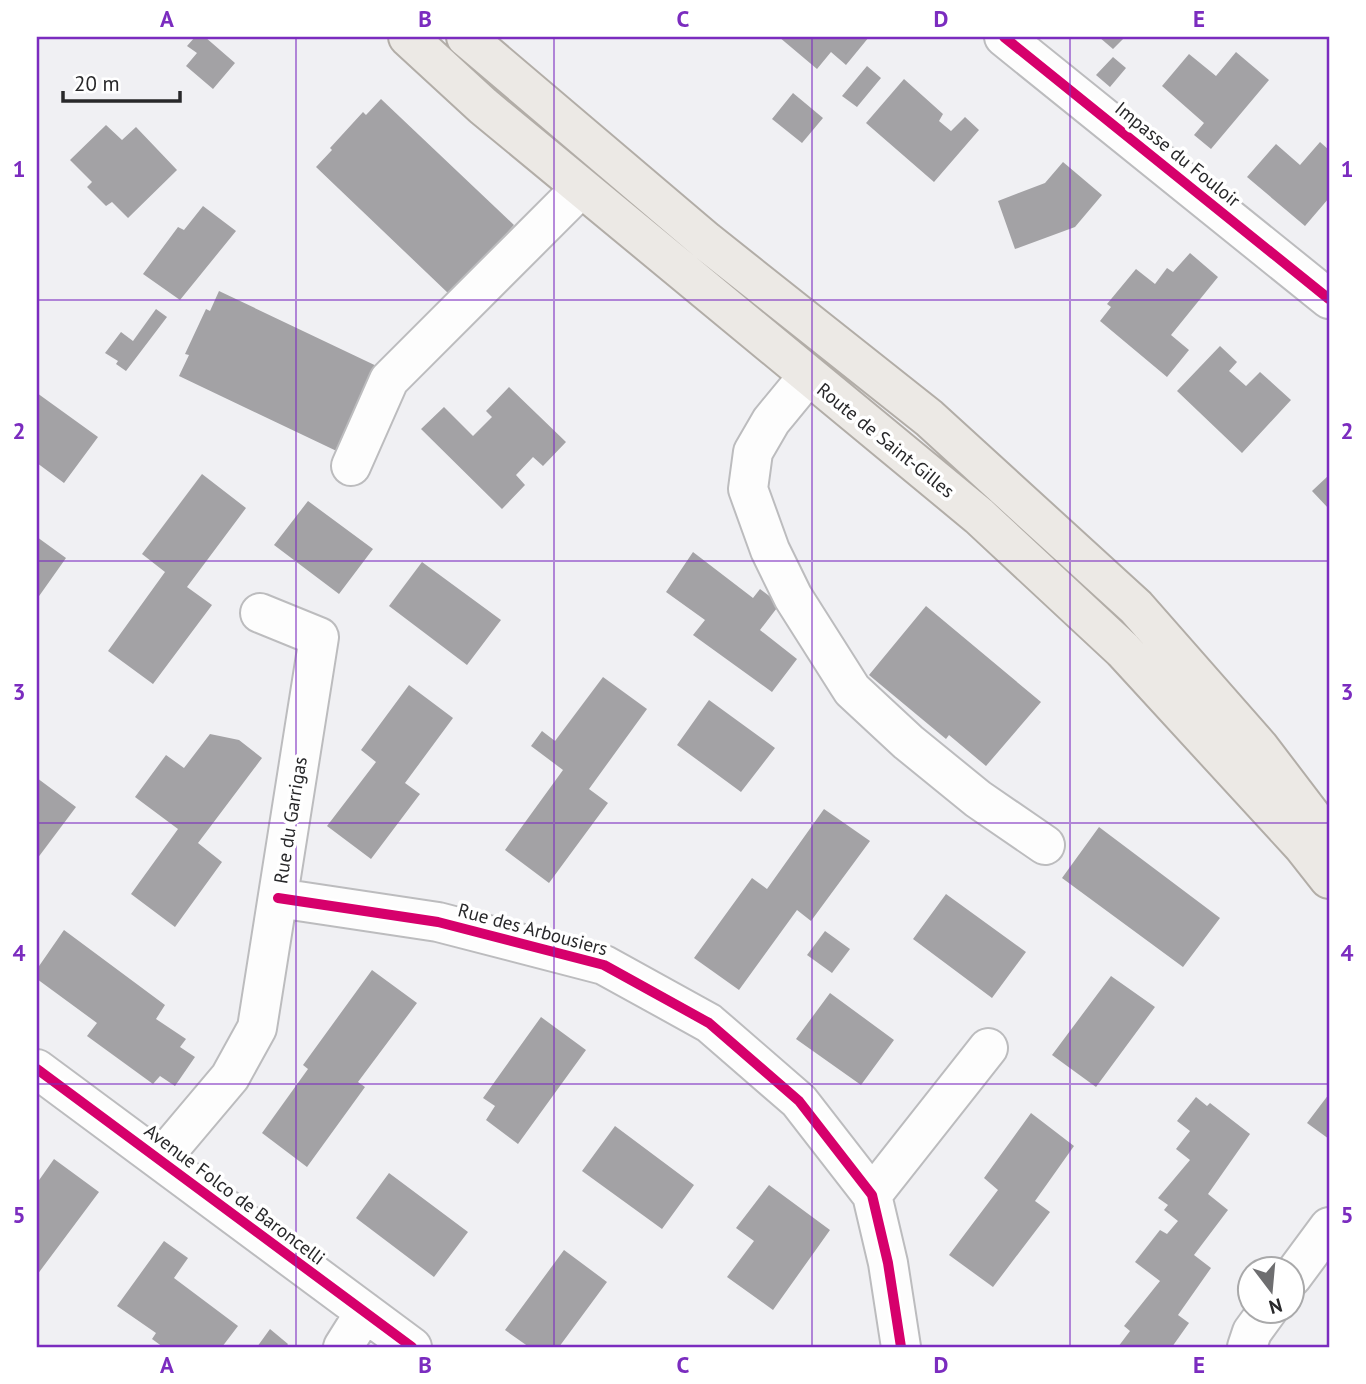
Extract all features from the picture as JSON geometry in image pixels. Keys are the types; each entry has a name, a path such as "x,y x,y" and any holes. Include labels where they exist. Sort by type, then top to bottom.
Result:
{"main road":[{"name":"Route de Saint-Gilles","path":"408,37 483,106 979,516 1123,650 1294,836 1329,879"},
{"path":"440,37 478,70 514,78"},
{"name":"Route de Saint-Gilles","path":"466,37 741,270 929,418 1136,607 1259,747 1329,839"},
{"path":"581,188 603,179 680,242 741,270"},
{"path":"808,376 822,361 954,462 987,471"}],"street":[{"name":"Impasse du Fouloir","path":"1004,37 1329,299"},
{"path":"351,466 389,380 581,188"},
{"path":"808,376 771,421 753,452 748,489 770,550 793,597 852,690 908,742 958,783 1045,845"},
{"name":"Rue du Garrigas","path":"160,1160 230,1077 257,1028 318,637 260,613"},
{"name":"Rue des Arbousiers","path":"278,898 438,922 604,965 709,1023 799,1101 872,1195 888,1263 901,1347"},
{"path":"872,1195 988,1048"},
{"name":"Avenue Folco de Baroncelli","path":"37,1069 412,1347"},
{"path":"1306,1259 1329,1227"},
{"path":"343,1347 365,1312"},
{"path":"1247,1347 1258,1324"}],"building":[{"path":"195,37 205,37 235,63 213,89 186,66 197,53 187,46"},
{"path":"779,37 869,37 846,65 831,52 817,69"},
{"path":"1099,37 1125,37 1113,49"},
{"path":"1236,52 1269,80 1211,149 1194,135 1204,123 1162,86 1189,54 1216,76"},
{"path":"1113,57 1126,68 1110,87 1096,75"},
{"path":"867,66 881,78 857,107 842,96"},
{"path":"904,79 943,114 939,121 951,131 965,117 979,130 934,182 866,123"},
{"path":"793,93 823,118 802,143 772,119"},
{"path":"381,99 514,225 499,242 501,244 449,294 316,167 363,112 366,115"},
{"path":"106,125 122,140 136,127 177,170 128,218 112,202 106,206 87,187 92,182 70,160"},
{"path":"1320,142 1329,150 1329,198 1305,226 1247,177 1276,144 1300,165"},
{"path":"1063,162 1102,195 1075,227 1015,249 998,201 1045,183"},
{"path":"203,206 236,231 180,300 143,274 178,227 184,230"},
{"path":"1190,253 1218,277 1171,335 1189,350 1167,377 1100,321 1111,307 1107,304 1136,269 1155,284 1167,268 1173,272"},
{"path":"219,291 385,370 345,455 179,376 189,355 185,354 206,309 210,311"},
{"path":"156,309 167,317 126,371 116,364 118,361 105,353 121,332 133,341"},
{"path":"1220,346 1237,362 1229,371 1246,386 1260,372 1291,400 1242,453 1177,391"},
{"path":"509,387 566,442 543,466 533,457 516,475 525,485 502,509 421,429 444,407 473,436 492,417 486,411"},
{"path":"37,393 98,437 64,483 37,463"},
{"path":"202,474 246,508 187,587 212,605 153,684 108,651 165,572 142,554"},
{"path":"1329,475 1329,509 1312,491"},
{"path":"308,501 373,549 339,594 274,545"},
{"path":"37,537 66,558 37,599"},
{"path":"693,552 753,598 760,589 780,604 760,630 797,659 772,692 693,635 705,620 666,592"},
{"path":"422,562 501,620 467,665 389,606"},
{"path":"926,606 1041,702 986,766 949,735 946,739 869,675"},
{"path":"603,677 647,709 589,789 608,803 549,883 505,850 563,770 531,746 542,731 555,741"},
{"path":"409,685 453,718 405,783 420,794 371,859 327,826 376,762 361,750"},
{"path":"709,700 775,748 741,792 677,745"},
{"path":"210,734 239,740 262,758 198,843 222,862 175,927 131,894 178,829 135,797 166,755 184,768"},
{"path":"37,778 76,807 37,859"},
{"path":"824,809 870,841 811,921 797,910 739,990 694,958 752,878 767,889"},
{"path":"1099,827 1220,918 1183,967 1062,878"},
{"path":"946,894 1026,952 992,998 913,939"},
{"path":"64,930 165,1005 156,1019 186,1039 180,1047 195,1057 175,1086 160,1076 153,1084 87,1036 97,1023 37,979 37,969"},
{"path":"825,931 850,949 832,973 807,955"},
{"path":"372,970 417,1003 358,1082 365,1087 307,1167 262,1133 308,1069 303,1065"},
{"path":"1111,976 1155,1007 1096,1087 1052,1055"},
{"path":"830,993 894,1040 861,1085 796,1039"},
{"path":"541,1017 586,1050 518,1144 486,1120 495,1106 483,1098"},
{"path":"1329,1094 1329,1139 1307,1123"},
{"path":"1196,1097 1207,1106 1210,1103 1250,1134 1208,1194 1228,1210 1194,1255 1211,1268 1178,1315 1189,1323 1172,1347 1118,1347 1130,1331 1124,1326 1160,1281 1135,1262 1160,1230 1167,1234 1178,1221 1164,1210 1168,1205 1158,1198 1190,1160 1176,1149 1190,1131 1177,1121"},
{"path":"1031,1113 1074,1146 1035,1201 1050,1212 993,1287 949,1255 998,1190 984,1178"},
{"path":"615,1126 694,1185 662,1229 582,1171"},
{"path":"54,1159 99,1192 37,1275 37,1183"},
{"path":"389,1173 468,1232 434,1277 356,1218"},
{"path":"769,1185 830,1230 773,1310 727,1277 754,1241 736,1228"},
{"path":"164,1241 188,1258 174,1278 238,1326 222,1347 163,1347 152,1339 156,1333 117,1306"},
{"path":"564,1250 607,1282 559,1347 529,1347 505,1330"},
{"path":"270,1329 288,1344 286,1347 257,1347"}],"cycle path":[{"path":"1004,37 1329,299"},
{"path":"278,898 438,922 604,965 709,1023 799,1101 872,1195 888,1263 901,1347"},
{"path":"37,1069 412,1347"}]}
